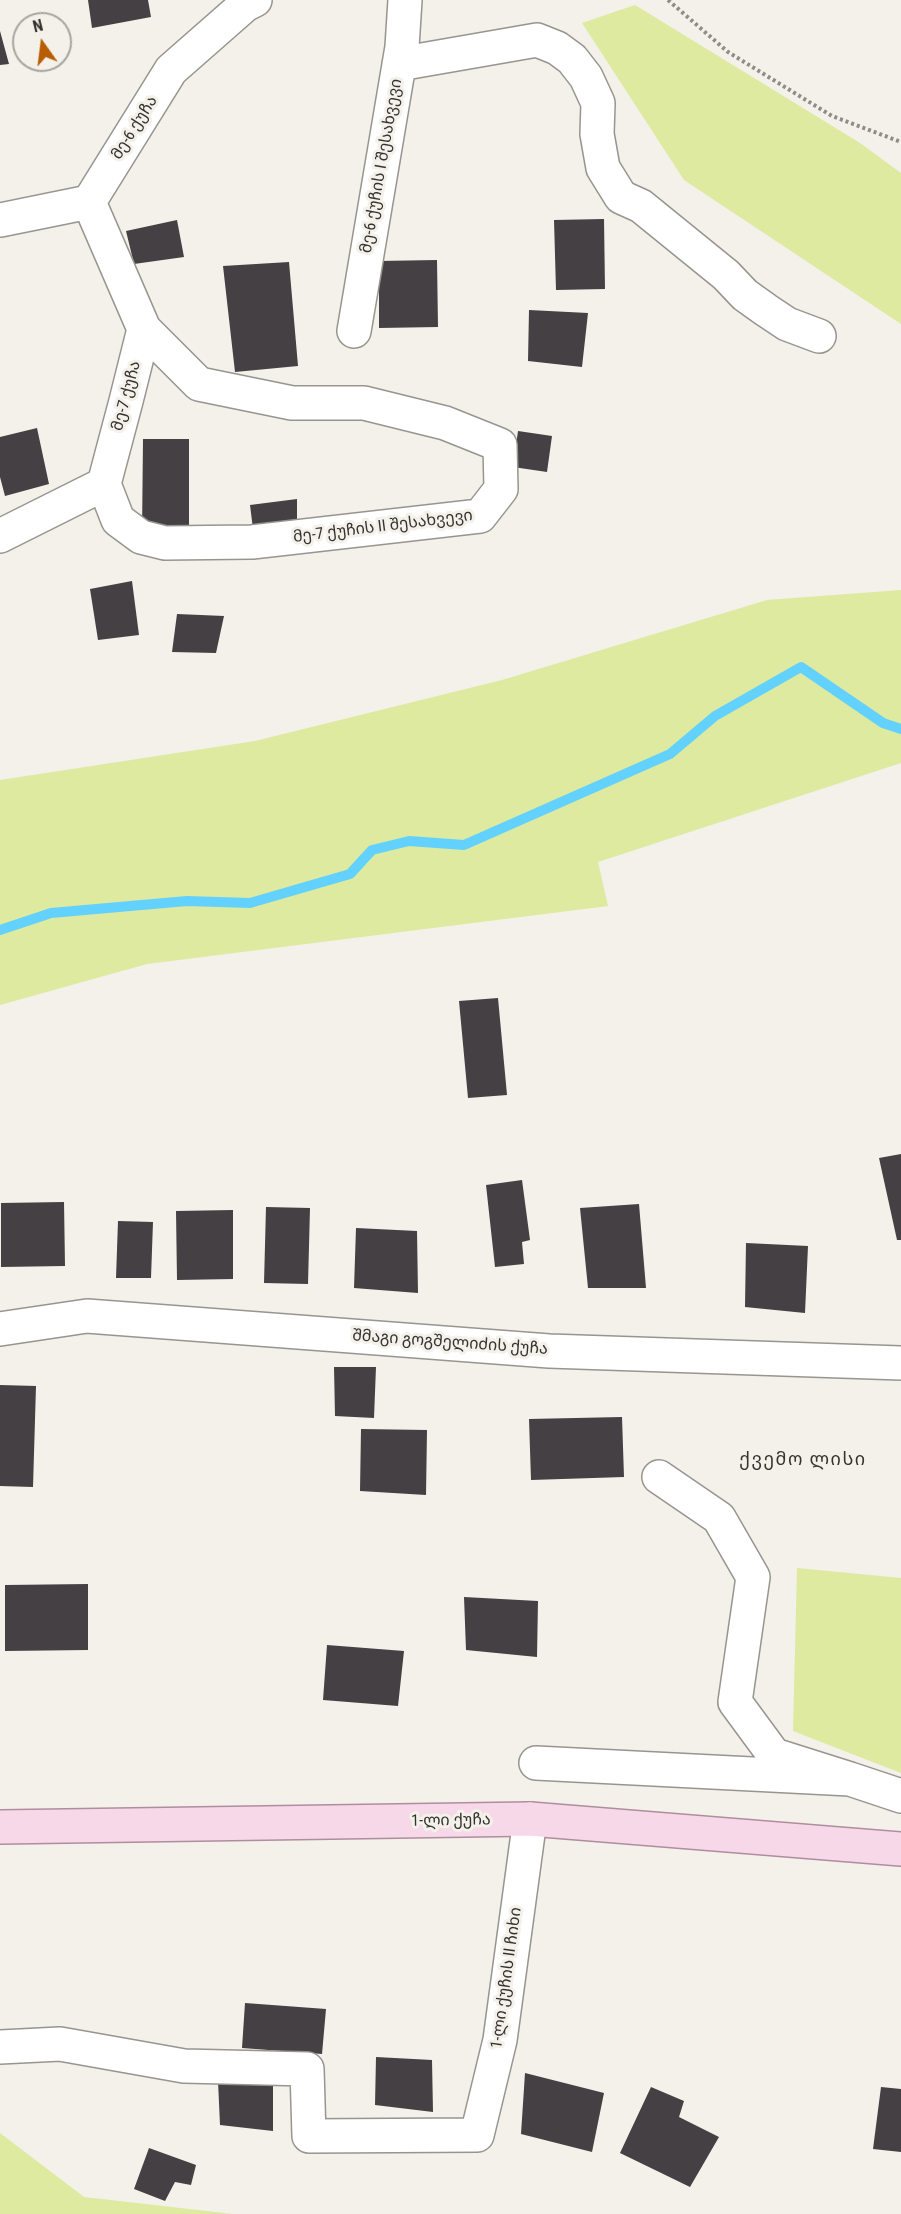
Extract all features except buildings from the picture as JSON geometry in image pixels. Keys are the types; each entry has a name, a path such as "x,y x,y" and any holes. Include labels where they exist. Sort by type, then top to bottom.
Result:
{"main road":[{"name":"1-ლი ქუჩა","path":"0,1827 530,1820 901,1849"}],"street":[{"name":"მე-6 ქუჩა","path":"89,202 171,70 245,5 255,0"},
{"name":"მე-6 ქუჩის I შესახვევი","path":"354,330 399,63 405,0"},
{"path":"399,63 537,40 557,48 572,59 586,77 598,103 597,134 603,168 621,197 641,206 726,275 745,295 766,310 787,324 819,336"},
{"path":"0,220 89,202 144,329"},
{"name":"მე-7 ქუჩა","path":"104,484 144,329"},
{"name":"მე-7 ქუჩის II შესახვევი","path":"104,484 118,520 141,537 165,543 252,542 480,516 501,489 500,445 445,423 364,403 292,403 199,384 144,329"},
{"path":"0,536 104,484"},
{"name":"შმაგი გოგშელიძის ქუჩა","path":"0,1329 87,1316 549,1351 901,1363"},
{"path":"659,1477 719,1518 753,1577 735,1702 774,1755 901,1796"},
{"path":"536,1763 850,1779"},
{"name":"1-ლი ქუჩის II ჩიხი","path":"0,2048 60,2044 184,2066 307,2069 309,2136 477,2135 500,2040 530,1820"}],"path":[{"path":"668,0 728,52 822,110 832,116 901,142"}],"green space":[{"path":"635,5 860,143 901,173 901,324 684,180 582,23"},
{"path":"901,590 901,763 598,862 608,906 147,964 0,1005 0,780 255,741 502,680 767,600"},
{"path":"797,1568 901,1578 901,1773 793,1731"},
{"path":"0,2133 84,2197 233,2214 0,2214"}],"waterway":[{"path":"0,930 51,913 187,901 250,903 350,874 372,850 409,841 464,845 670,754 715,716 801,667 883,723 901,729"}],"district":[{"name":"ქვემო ლისი","path":"803,1460"}]}
